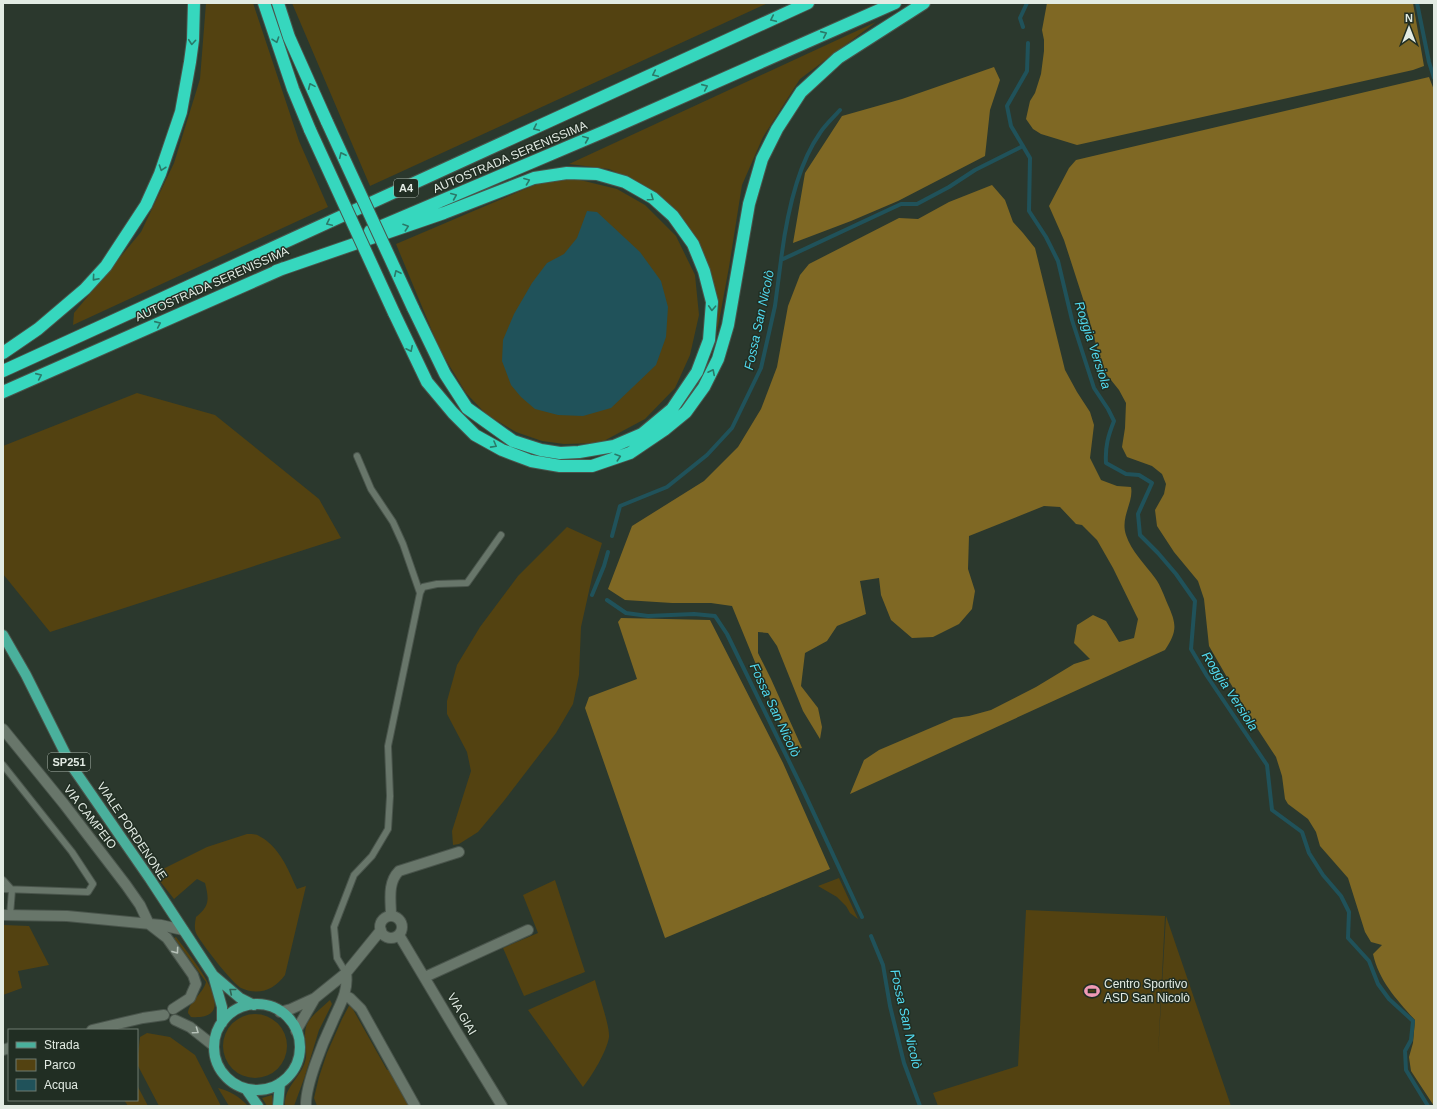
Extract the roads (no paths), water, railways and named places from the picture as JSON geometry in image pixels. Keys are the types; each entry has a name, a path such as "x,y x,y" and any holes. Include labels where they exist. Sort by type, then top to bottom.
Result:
{"highway":[{"path":"3,353 38,329 85,289 110,260 146,205 160,174 181,112 190,62 194,3"},
{"path":"264,3 293,89 310,130 427,382 453,413 475,435 502,450 531,461 560,466 592,466 630,453 664,430 686,412 704,387 718,359 728,325 749,204 762,159 777,129 801,92 838,58 924,3"},
{"path":"276,271 444,213 534,178 567,173 597,174 625,182 653,198 673,216 693,244 704,271 712,302 709,340 697,372 672,409 642,434 614,446 579,452 560,453 541,450 513,441 467,408 445,374 413,308 327,122 289,37 278,3"},
{"name":"AUTOSTRADA SERENISSIMA","path":"3,371 808,3"},
{"name":"AUTOSTRADA SERENISSIMA","path":"3,392 276,271 603,132 895,3"}],"main road":[{"name":"VIALE PORDENONE","path":"3,635 26,675 71,765 150,879 213,975 240,998 254,1005"},
{"name":"VIALE PORDENONE","path":"213,975 222,1006 222,1023"},
{"name":"VIALE PORDENONE","path":"214,1046 216,1034 227,1016 244,1006 270,1006 289,1019 296,1031 300,1048 298,1060 290,1074 280,1083 268,1089 246,1089"},
{"path":"214,1046 215,1058 222,1072 234,1083 246,1089 258,1106"},
{"path":"278,1106 280,1083"}],"street":[{"name":"VIA CAMPEIO","path":"3,729 64,804 126,885 140,906 149,924 167,938 190,970 195,980 194,989 190,998 174,1009"},
{"path":"391,916 391,888 393,877 399,871 459,852"},
{"path":"161,925 167,922 170,910"},
{"path":"7,915 67,916 161,925 183,930"},
{"path":"280,1012 292,1009 315,998 346,973 381,930 382,921 385,918 391,916 398,918 401,921 402,928 399,935 396,937 389,938 385,936 381,930"},
{"path":"425,977 528,930"},
{"name":"VIA GIAI","path":"399,935 502,1106"},
{"path":"306,1106 306,1100 313,1072 331,1024 344,996 347,983 346,973"},
{"path":"344,996 350,998 361,1008 416,1106"},
{"path":"296,1031 315,998"},
{"path":"164,1016 167,1010 174,1009 177,1014 175,1020"},
{"path":"164,1016 165,1020 169,1022 175,1020 190,1027 214,1046"},
{"path":"96,1029 143,1018 164,1016"}],"lane":[{"path":"357,456 371,489 393,522 401,538 420,593"},
{"path":"346,973 337,958 334,927 354,875 372,856 388,829 390,796 388,746 420,593 423,587 437,584 467,583 501,535"},
{"path":"3,765 72,852 93,884 88,892 3,889"},
{"path":"3,880 12,890"},
{"path":"7,915 12,890"}],"water":[{"path":"587,211 597,212 640,252 661,281 668,307 666,337 656,365 611,408 583,416 558,415 535,409 521,397 511,385 502,361 503,340 514,314 532,283 547,263 564,254 577,238"}],"waterway":[{"name":"Roggia Versiola","path":"1023,27 1020,18 1027,3"},
{"path":"1417,3 1429,62 1434,78"},
{"name":"Roggia Versiola","path":"1028,43 1027,71 1007,106 1011,126 1030,158 1029,211 1046,237 1058,261 1072,320 1094,388 1114,421 1107,442 1106,463 1126,474 1139,475 1152,483 1138,514 1140,535 1176,574 1195,601 1191,649 1207,676 1267,765 1272,810 1302,832 1309,853 1323,875 1341,896 1349,912 1348,938 1369,961 1378,984 1389,999 1413,1021 1411,1040 1405,1051 1406,1070 1428,1106"},
{"path":"781,260 789,211 804,162 822,130 840,110"},
{"name":"Fossa San Nicolò","path":"612,536 620,506 667,487 707,455 732,428 761,368 775,306 781,260 901,204 917,204 949,187 975,170 1023,146"},
{"name":"Fossa San Nicolò","path":"592,595 608,552"},
{"name":"Fossa San Nicolò","path":"607,600 626,613 648,616 694,614 715,616 727,634 803,790 862,917"},
{"name":"Fossa San Nicolò","path":"871,936 883,965 890,1006 904,1063 920,1106"}],"place":[{"name":"Centro Sportivo ASD San Nicolò","path":"1092,991"}]}
